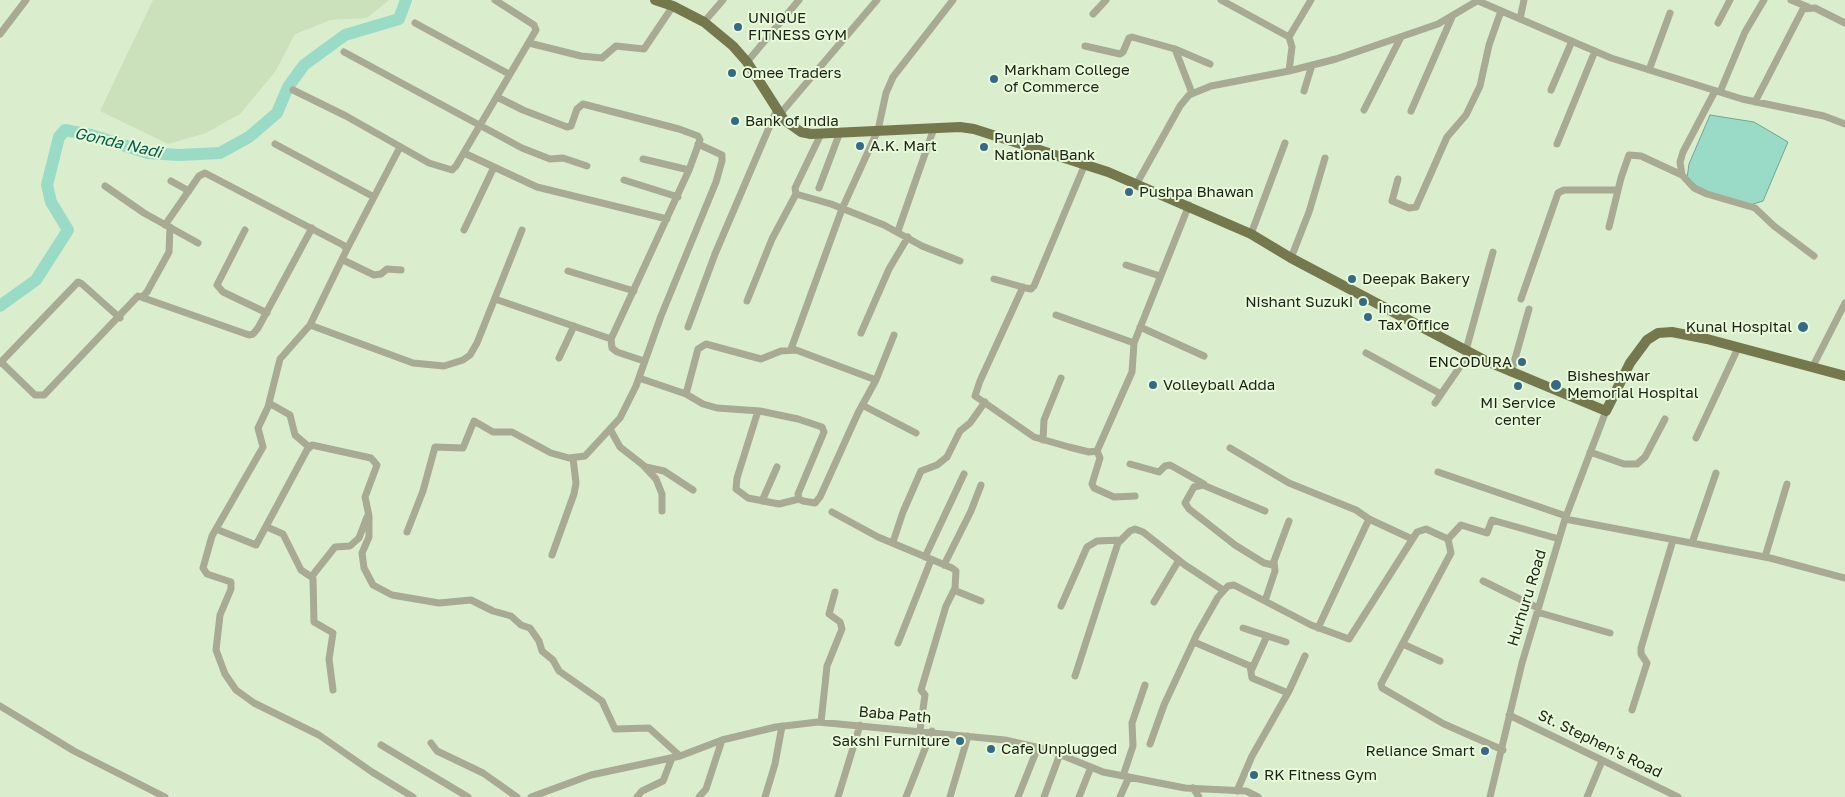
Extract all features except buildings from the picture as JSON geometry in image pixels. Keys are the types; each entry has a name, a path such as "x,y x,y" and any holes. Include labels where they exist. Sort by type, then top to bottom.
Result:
{"main road":[{"path":"664,2 704,22 733,46 747,62 784,120 801,132 821,134 934,128 974,129 1085,164 1189,206 1251,234 1291,258 1511,373 1606,411 1630,363 1647,340 1658,332 1672,332 1845,376"}],"street":[{"path":"0,34 26,0"},
{"path":"293,90 346,116 429,163 452,170 464,154 536,28 495,0"},
{"path":"704,22 723,0"},
{"path":"747,62 799,0"},
{"path":"688,327 715,254 778,111 877,0"},
{"path":"791,349 842,209 878,130 886,94 893,77 953,0"},
{"path":"1094,14 1106,0"},
{"path":"1221,0 1289,37"},
{"path":"1289,71 1292,48 1289,37 1311,0"},
{"path":"1136,185 1180,106 1192,93 1211,86 1312,65 1400,37 1452,17 1476,0 1490,3 1501,11 1595,51 1649,70 1755,102 1824,116 1845,124"},
{"path":"1520,19 1524,0"},
{"path":"1718,23 1730,0"},
{"path":"1682,175 1680,162 1683,152 1718,91 1745,32 1764,0"},
{"path":"1791,0 1845,23"},
{"path":"1755,102 1801,12 1811,8 1818,0"},
{"path":"529,43 582,56 602,58 616,46 644,49 664,2"},
{"path":"1398,179 1393,202 1409,208 1416,207 1447,137 1466,116 1476,95 1489,45 1501,11"},
{"path":"1649,70 1670,13"},
{"path":"1411,111 1452,17"},
{"path":"415,23 509,74"},
{"path":"1085,46 1120,54 1123,52 1129,38 1132,37 1175,49 1210,64"},
{"path":"1364,110 1400,37"},
{"path":"1551,90 1572,41"},
{"path":"1175,49 1192,93"},
{"path":"1557,144 1595,51"},
{"path":"344,52 480,126 550,159 564,158 587,166"},
{"path":"1304,91 1312,65"},
{"path":"497,97 523,110 567,127 573,122 580,106 583,104 679,129 698,136 698,144 678,197 611,339 612,348 617,352 644,360"},
{"path":"898,231 934,128"},
{"path":"819,188 840,132"},
{"path":"747,301 772,239 796,194 795,188 821,134"},
{"path":"1251,234 1285,143"},
{"path":"275,144 374,197"},
{"path":"407,532 423,492 435,447 463,448 474,421 493,432 512,432 559,456 573,458 584,456 623,414 639,378 644,360 722,161 722,155 698,144"},
{"path":"400,147 346,249 343,260 310,325 280,359 269,403 258,431 263,448 216,529 209,543 203,568 207,574 228,580 232,584 220,615 216,642 219,658 230,683 254,703 320,735 372,772 413,797"},
{"path":"464,154 537,186 667,219"},
{"path":"1609,227 1627,157 1632,154 1682,175 1694,188 1707,194 1755,208 1774,226 1814,256"},
{"path":"1291,258 1309,212 1326,158"},
{"path":"644,159 689,170"},
{"path":"994,279 1030,289 1034,286 1085,164"},
{"path":"464,230 494,167"},
{"path":"120,318 78,282 1,360 35,395 44,395 120,318 134,299 148,292 169,252 167,226 188,191 199,176 205,173 312,228 346,249"},
{"path":"624,180 678,197"},
{"path":"170,181 188,191"},
{"path":"105,186 167,226 198,243"},
{"path":"1520,299 1558,193 1564,190 1618,190"},
{"path":"796,194 842,209 898,231 922,246 960,261"},
{"path":"1134,496 1114,497 1094,488 1092,484 1100,458 1097,451 1132,372 1134,343 1189,206"},
{"path":"143,296 249,335 256,332 312,228"},
{"path":"245,230 217,285 223,292 267,313"},
{"path":"310,325 413,364 444,366 463,360 474,350 522,230"},
{"path":"861,333 888,269 908,237"},
{"path":"1435,403 1468,351 1494,252"},
{"path":"343,260 374,275 381,274 388,269 401,270"},
{"path":"1126,265 1160,276"},
{"path":"568,270 634,291"},
{"path":"1023,287 975,394 1031,435 1089,452 1097,451"},
{"path":"495,299 611,339"},
{"path":"1812,368 1845,303"},
{"path":"1511,373 1529,309"},
{"path":"1056,315 1134,343"},
{"path":"559,358 574,326"},
{"path":"1140,327 1204,356"},
{"path":"758,411 735,486 744,497 762,501 778,504 799,499 813,503 818,500 862,405 876,380 894,336"},
{"path":"686,394 696,354 702,346 720,346 761,358 791,349 876,380"},
{"path":"1696,438 1738,348"},
{"path":"1366,354 1441,394"},
{"path":"639,378 686,394 703,404 717,408 758,411 798,419 824,429 800,487 799,499"},
{"path":"1043,440 1044,420 1062,378"},
{"path":"893,542 921,472 937,465 947,457 960,431 970,424 985,402"},
{"path":"269,403 290,415 294,436 309,447"},
{"path":"862,405 916,433"},
{"name":"Hurhuru Road","path":"1490,797 1503,750 1509,715 1559,539 1606,411"},
{"path":"1590,452 1624,464 1637,464 1645,457 1666,419"},
{"path":"610,429 620,447 646,467 656,479 662,494 662,511"},
{"path":"216,529 252,545 259,542 309,447 316,445 339,453 374,459 376,469 365,498 369,536 362,550 363,562 370,581 375,587 392,595 439,603 472,600 493,611 511,616 521,625 530,628 539,641 542,651 553,660 559,671 602,701 615,729 649,728 680,756"},
{"path":"1230,448 1289,483 1356,510 1370,519 1412,539"},
{"path":"552,555 574,494 576,483 573,458"},
{"path":"1130,464 1159,472 1165,466 1170,465 1207,485 1265,511"},
{"path":"762,501 777,466"},
{"path":"646,467 664,470 693,490"},
{"path":"1438,472 1566,517 1765,557 1845,578"},
{"path":"1692,543 1716,473"},
{"path":"898,643 928,558 964,474"},
{"path":"1765,557 1787,484"},
{"path":"944,565 971,511 981,485"},
{"path":"1207,485 1194,487 1185,500 1186,506 1235,545 1264,563 1273,565"},
{"path":"832,512 956,571 954,588 946,606 920,690 925,695 920,730"},
{"path":"312,576 335,547 350,546 360,538 368,515"},
{"path":"1318,628 1370,519"},
{"path":"1448,539 1461,525 1487,533 1492,520 1559,539"},
{"path":"1265,601 1275,571 1273,565 1289,521"},
{"path":"267,528 283,534 301,570 312,576 314,581 314,622 333,633 328,658 333,690"},
{"path":"1075,676 1092,618 1104,594 1121,540 1130,531 1139,529 1179,560 1223,590"},
{"path":"1150,744 1164,705 1194,642 1223,590 1232,584 1318,628 1347,640 1412,539 1423,529 1448,539"},
{"path":"1448,539 1451,552 1381,684 1382,688 1444,724 1503,750"},
{"path":"1062,606 1088,547 1098,540 1121,540"},
{"path":"1632,710 1647,663 1641,654 1640,648 1673,540"},
{"path":"1154,602 1179,560"},
{"path":"1483,581 1538,610 1610,633"},
{"path":"954,588 956,591 981,601"},
{"path":"821,722 827,666 842,629 840,622 828,614 835,592"},
{"path":"1243,628 1286,642"},
{"path":"1251,671 1267,636"},
{"path":"1194,642 1248,665 1252,678 1288,693"},
{"path":"1403,644 1440,661"},
{"path":"1238,791 1252,756 1288,693 1306,656"},
{"path":"1120,797 1133,746 1132,723 1145,685"},
{"path":"0,706 74,751 165,797"},
{"name":"St. Stephen's Road","path":"1509,715 1678,797"},
{"name":"Baba Path","path":"531,797 591,775 680,756 722,740 782,726 821,722 932,731 1038,747 1091,767 1126,777 1193,788 1246,791 1258,797"},
{"path":"838,797 860,725"},
{"path":"765,797 776,764 782,726"},
{"path":"906,797 932,731"},
{"path":"950,797 968,736"},
{"path":"699,797 706,789 722,740"},
{"path":"431,743 437,751 483,773 517,797"},
{"path":"381,745 468,797"},
{"path":"1018,797 1038,747"},
{"path":"1044,797 1060,754"},
{"path":"637,797 642,791 663,781 672,758"},
{"path":"1587,797 1602,761"},
{"path":"1079,797 1091,767"},
{"path":"1193,788 1199,797"}],"shaded area":[{"path":"153,0 389,0 367,18 331,20 295,34 275,72 240,114 206,133 168,144 100,111"}],"water":[{"path":"1710,115 1754,122 1788,142 1763,201 1750,205 1703,191 1687,178 1689,164"}],"waterway":[{"name":"Gonda Nadi","path":"0,306 36,280 68,230 51,202 47,185 59,137 65,130 91,135 148,153 179,155 220,153 249,137 277,113 288,87 304,65 345,35 399,19 406,0"}],"place":[{"name":"UNIQUE FITNESS GYM","path":"738,27"},
{"name":"Omee Traders","path":"732,73"},
{"name":"Markham College of Commerce","path":"994,79"},
{"name":"Bank of India","path":"735,121"},
{"name":"A.K. Mart","path":"860,146"},
{"name":"Punjab National Bank","path":"984,147"},
{"name":"Pushpa Bhawan","path":"1129,192"},
{"name":"Deepak Bakery","path":"1352,279"},
{"name":"Nishant Suzuki","path":"1363,302"},
{"name":"Income Tax Office","path":"1368,317"},
{"name":"Kunal Hospital","path":"1803,327"},
{"name":"ENCODURA","path":"1522,362"},
{"name":"Volleyball Adda","path":"1153,385"},
{"name":"Bisheshwar Memorial Hospital","path":"1556,385"},
{"name":"MI Service center","path":"1518,386"},
{"name":"Sakshi Furniture","path":"960,741"},
{"name":"Cafe Unplugged","path":"991,749"},
{"name":"Reliance Smart","path":"1485,751"},
{"name":"RK Fitness Gym","path":"1254,775"}]}
